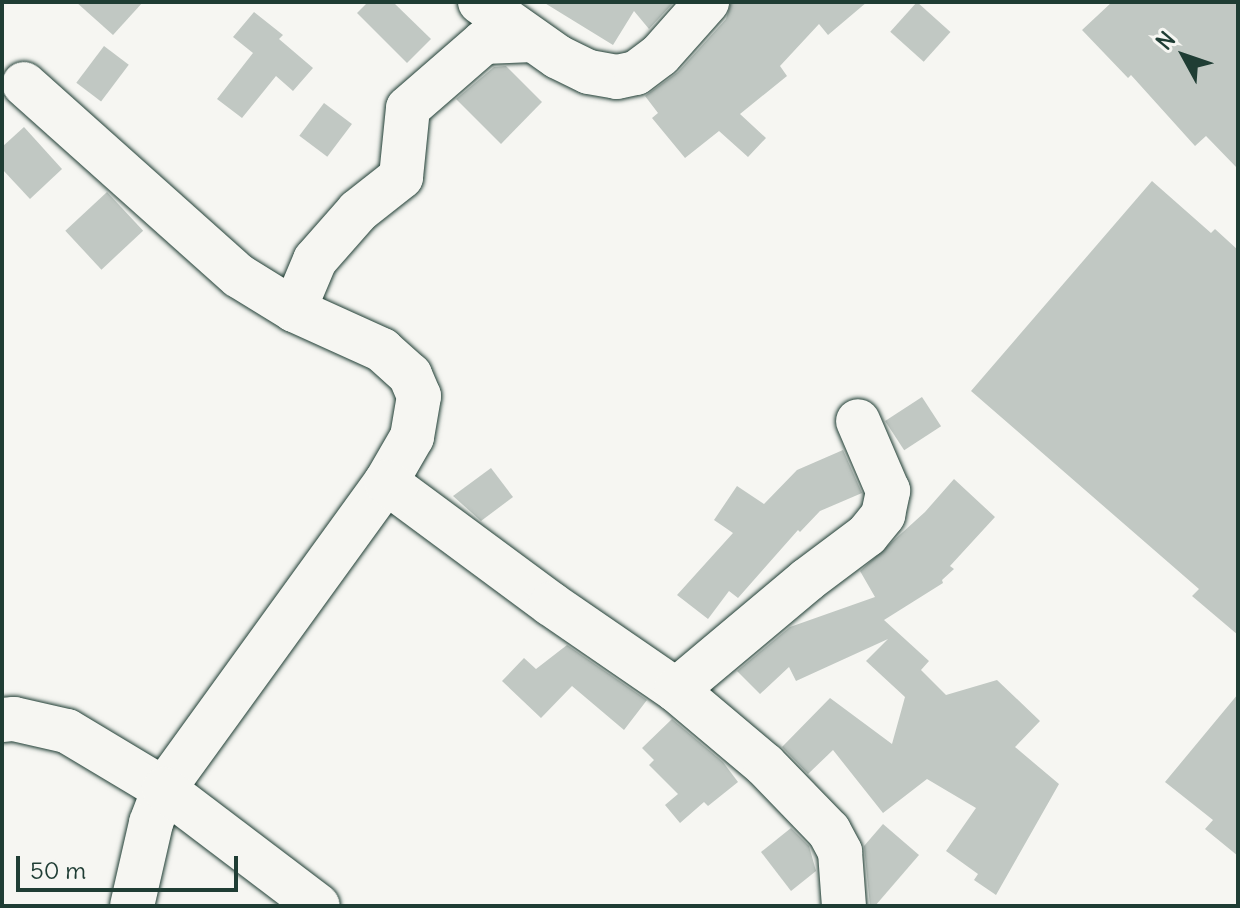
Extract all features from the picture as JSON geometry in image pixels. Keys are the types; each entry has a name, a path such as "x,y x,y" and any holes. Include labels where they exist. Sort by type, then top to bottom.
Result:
{"street":[{"path":"480,2 558,57 589,72 617,77 636,73 660,55 707,2"},
{"path":"294,310 315,260 358,211 401,177 408,108 484,42 533,40"},
{"path":"9,84 239,276 294,310 382,350 410,375 419,396 412,437 386,482 164,789 151,823 132,906"},
{"path":"676,690 807,580 867,535 883,515 888,491 858,421"},
{"path":"386,482 551,604 676,690 765,765 829,831 840,852 844,906"},
{"path":"2,720 14,719 67,731 164,789 318,906"}],"building":[{"path":"76,2 143,2 113,35"},
{"path":"368,2 393,2 431,39 407,63 357,13"},
{"path":"543,2 674,2 649,29 634,11 613,45"},
{"path":"731,2 867,2 828,35 819,24 780,66 787,76 740,114 766,138 748,157 719,131 685,158 652,118 658,113 645,96 678,72 726,19"},
{"path":"917,2 950,32 924,62 890,32"},
{"path":"1112,2 1238,2 1238,169 1206,136 1195,146 1131,75 1128,78 1082,30"},
{"path":"254,12 283,35 279,39 313,68 293,91 276,76 242,118 217,99 253,53 233,37"},
{"path":"104,46 129,65 101,101 76,83"},
{"path":"506,66 542,102 501,144 456,99 494,67"},
{"path":"324,103 352,124 327,157 299,136"},
{"path":"24,127 62,169 30,199 2,169 2,147"},
{"path":"1152,181 1211,233 1215,229 1238,250 1238,635 1192,596 1199,589 971,391"},
{"path":"107,192 143,231 101,270 65,231"},
{"path":"922,397 941,426 904,450 885,421"},
{"path":"843,450 862,493 820,511 800,532 798,530 738,598 729,591 708,619 677,595 733,533 714,520 737,486 764,504 797,470"},
{"path":"491,468 513,497 481,521 453,496"},
{"path":"954,479 995,517 950,566 954,569 942,580 943,583 884,620 929,661 921,670 946,695 997,680 1040,721 1015,747 1059,784 996,895 974,880 978,874 946,851 976,808 927,779 883,813 833,750 808,774 782,747 830,698 892,744 905,697 866,661 888,639 796,681 789,667 760,694 737,671 790,627 875,597 860,571 925,512"},
{"path":"567,645 647,700 624,730 572,686 541,718 502,681 524,658 536,669"},
{"path":"1238,694 1238,856 1205,829 1213,820 1165,782"},
{"path":"672,719 723,762 738,782 708,806 704,802 680,823 665,805 678,794 649,765 654,760 642,748"},
{"path":"883,824 919,855 875,906 870,906 864,846"},
{"path":"791,828 809,846 816,871 791,891 761,852"}]}
